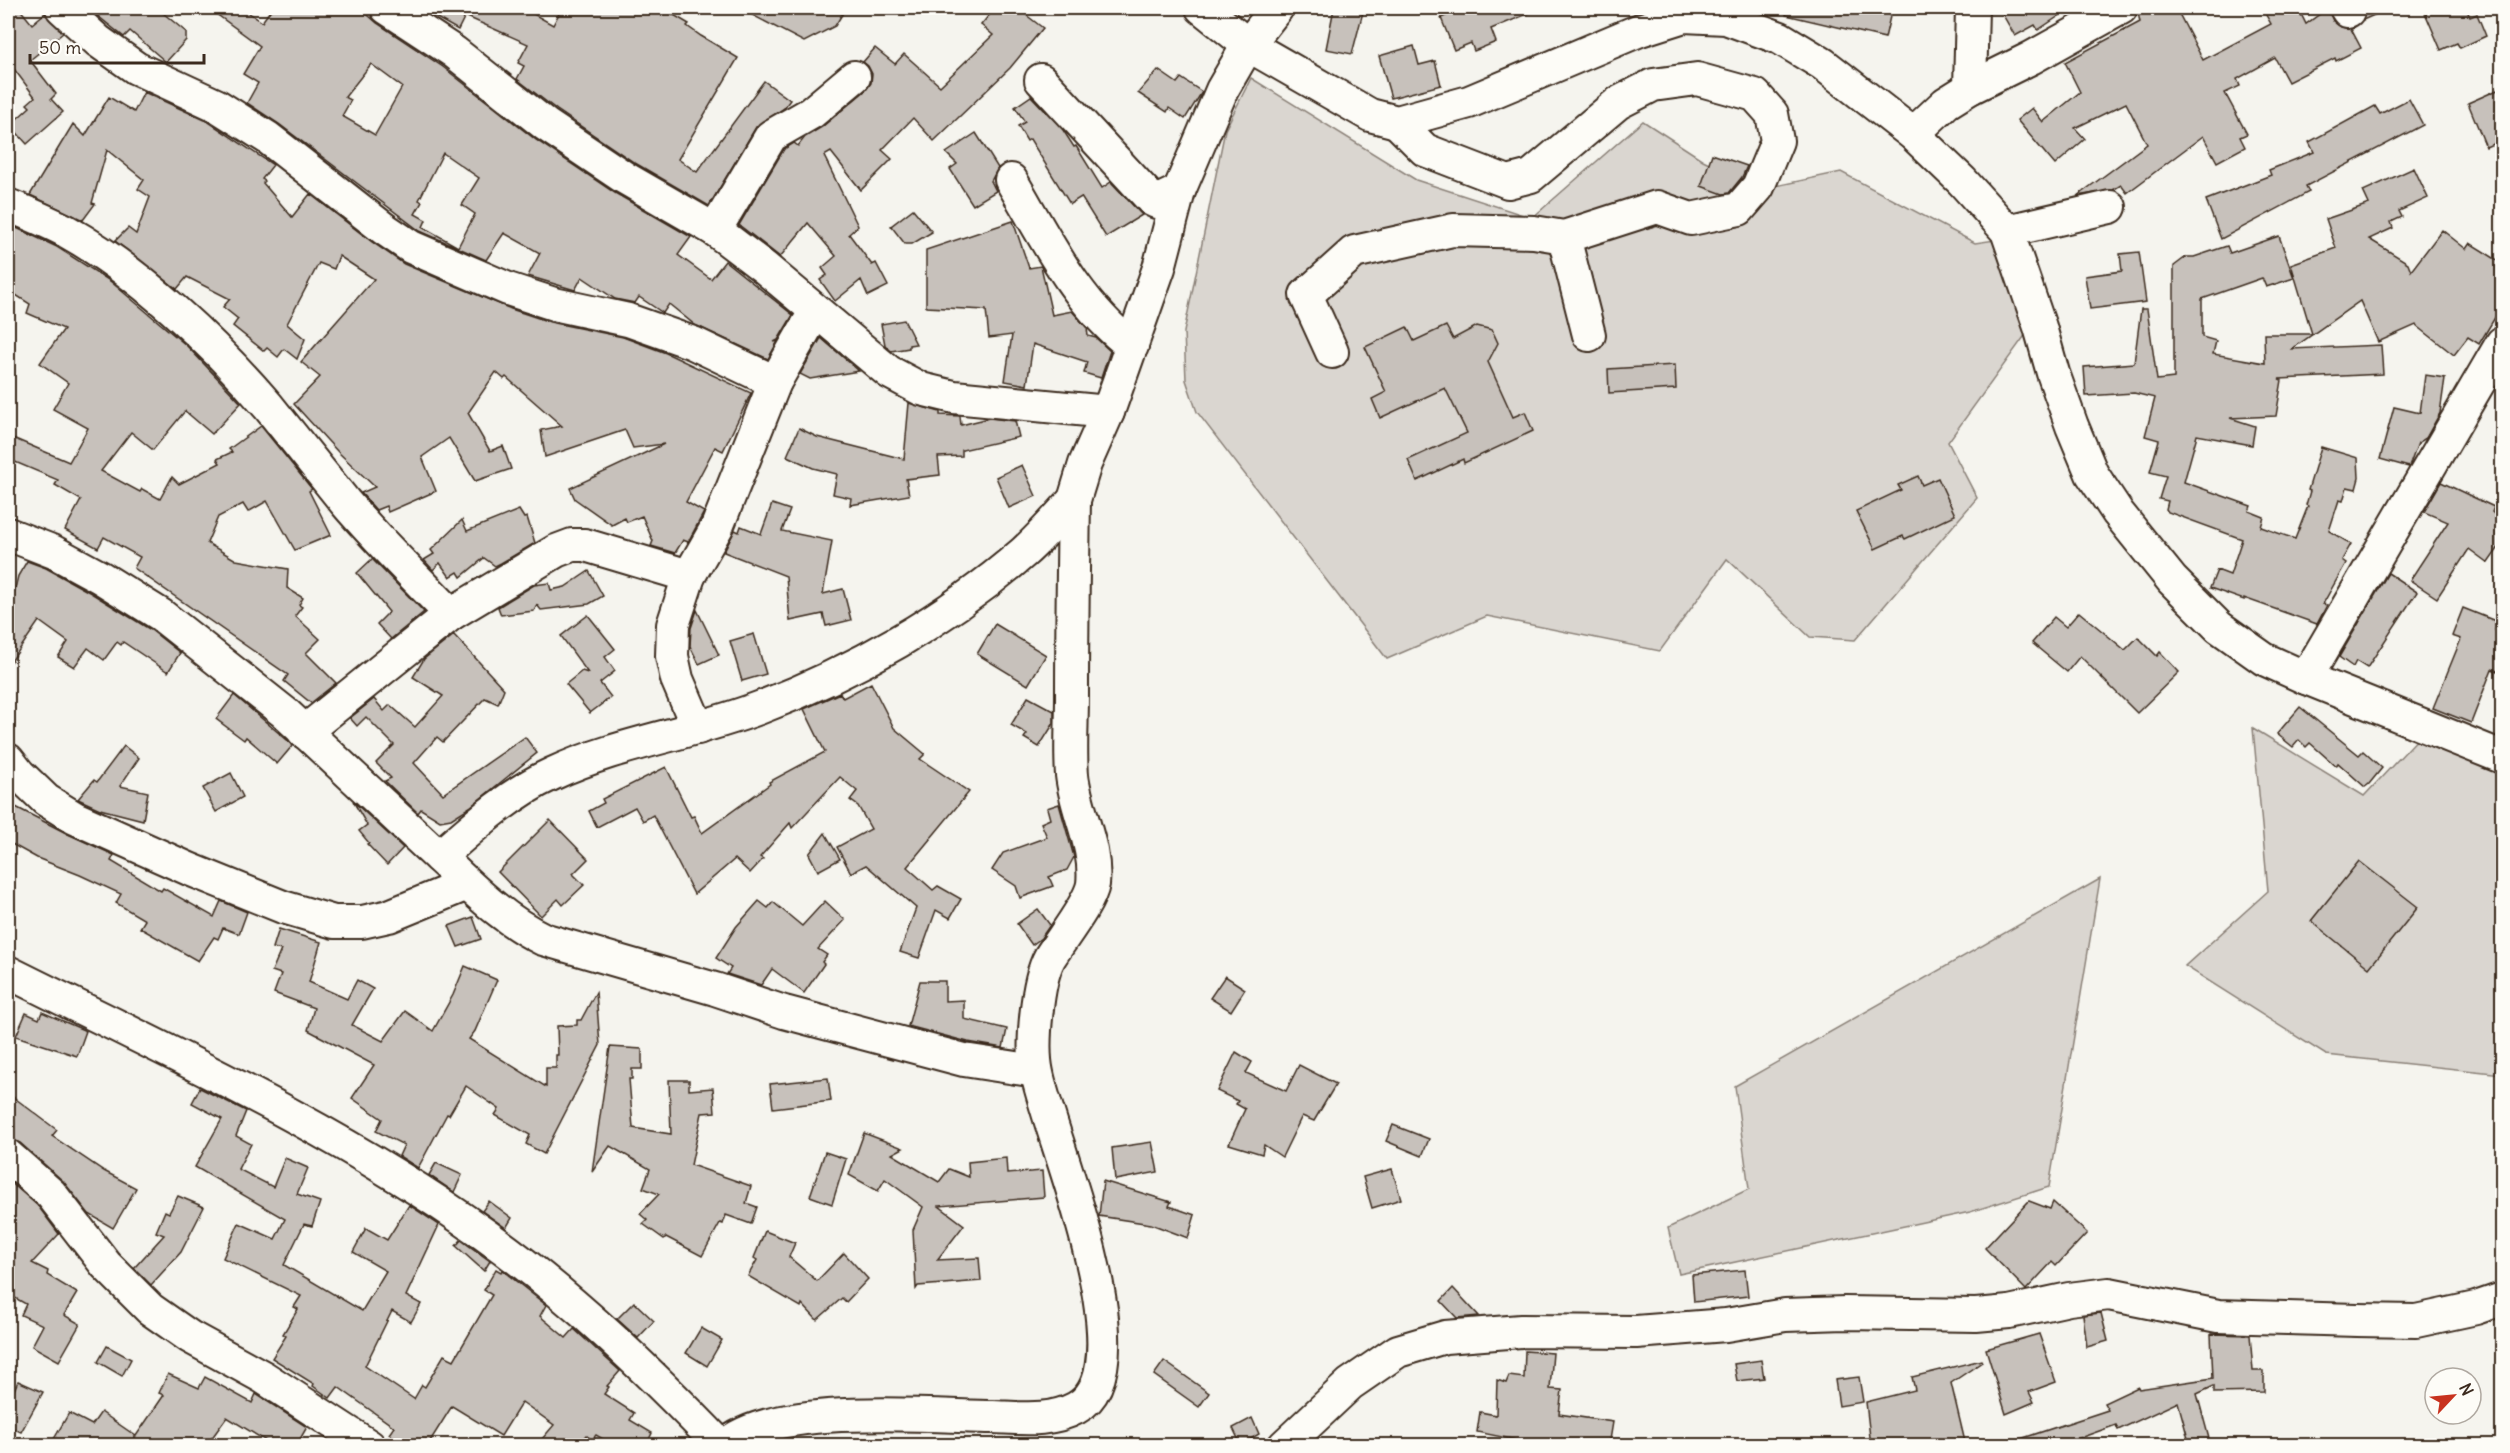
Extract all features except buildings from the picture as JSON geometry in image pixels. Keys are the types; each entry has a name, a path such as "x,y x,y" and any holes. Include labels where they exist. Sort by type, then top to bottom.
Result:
{"street":[{"path":"62,8 98,41 136,68 216,105 268,138 411,248 508,289 554,304 628,320 693,344 775,382"},
{"path":"387,8 454,52 546,125 625,178 715,230 765,268 888,372 921,389 954,397 1108,412"},
{"path":"1202,8 1248,45 1370,115 1397,122 1469,102 1640,30 1684,16 1726,18 1780,38 1823,64 1913,134 1962,181 2007,231 2040,327 2052,373 2092,474 2118,513 2172,580 2219,627 2264,659 2502,757"},
{"path":"8,972 324,1134 396,1176 485,1234 586,1314 658,1380 723,1446 736,1435 765,1425 801,1417 892,1415 1052,1418 1077,1408 1090,1398 1100,1376 1104,1331 1088,1239 1036,1071 1036,1007 1048,961 1093,887 1092,855 1072,776 1074,500 1159,268 1179,191 1222,90 1248,45 1276,8"},
{"path":"1970,88 1972,8"},
{"path":"1913,134 1946,103 1970,88 2031,58 2121,8"},
{"path":"715,230 771,136 777,130 811,113 854,77"},
{"path":"1332,352 1306,295 1354,252 1453,230 1534,232 1564,237 1657,207 1691,219 1740,210 1758,187 1777,141 1772,114 1755,95 1697,79 1653,85 1618,103 1531,176 1508,182 1425,150 1397,122"},
{"path":"1041,80 1152,200 1161,201 1179,191"},
{"path":"1011,180 1081,296 1105,323 1132,346"},
{"path":"8,205 65,230 97,250 138,281 190,327 238,373 367,526 451,614"},
{"path":"2007,231 2110,207"},
{"path":"1564,237 1589,335"},
{"path":"698,728 677,679 672,656 673,625 689,576 717,527 775,382 815,312"},
{"path":"2306,678 2502,343"},
{"path":"439,857 480,822 550,775 631,744 698,728 759,708 847,670 893,644 998,573 1026,550 1074,500"},
{"path":"8,534 54,552 100,577 160,615 285,713 494,909 519,927 543,939 795,1015 964,1060 1036,1071"},
{"path":"304,732 451,614 539,561 572,545 597,548 689,576"},
{"path":"8,760 46,800 75,818 189,869 283,907 334,922 362,922 389,916 467,884"},
{"path":"8,1156 51,1194 106,1265 150,1309 190,1337 263,1377 369,1446"},
{"path":"1284,1446 1350,1384 1398,1351 1445,1337 1521,1330 1636,1332 1726,1325 1785,1315 1845,1313 1976,1315 2009,1312 2069,1299 2109,1294 2218,1316 2416,1321 2476,1308 2502,1299"}],"shaded area":[{"path":"1251,78 1416,180 1532,218 1643,121 1703,160 1758,187 1766,188 1841,172 1975,243 1995,240 2029,330 1948,442 1977,498 1855,640 1810,637 1727,559 1660,651 1487,616 1387,659 1197,412 1186,380 1184,332 1225,130"},
{"path":"2253,728 2364,796 2422,734 2502,761 2502,1074 2326,1055 2185,966 2268,891"},
{"path":"2100,879 2049,1187 1970,1212 1679,1274 1668,1228 1749,1189 1735,1086"}]}
